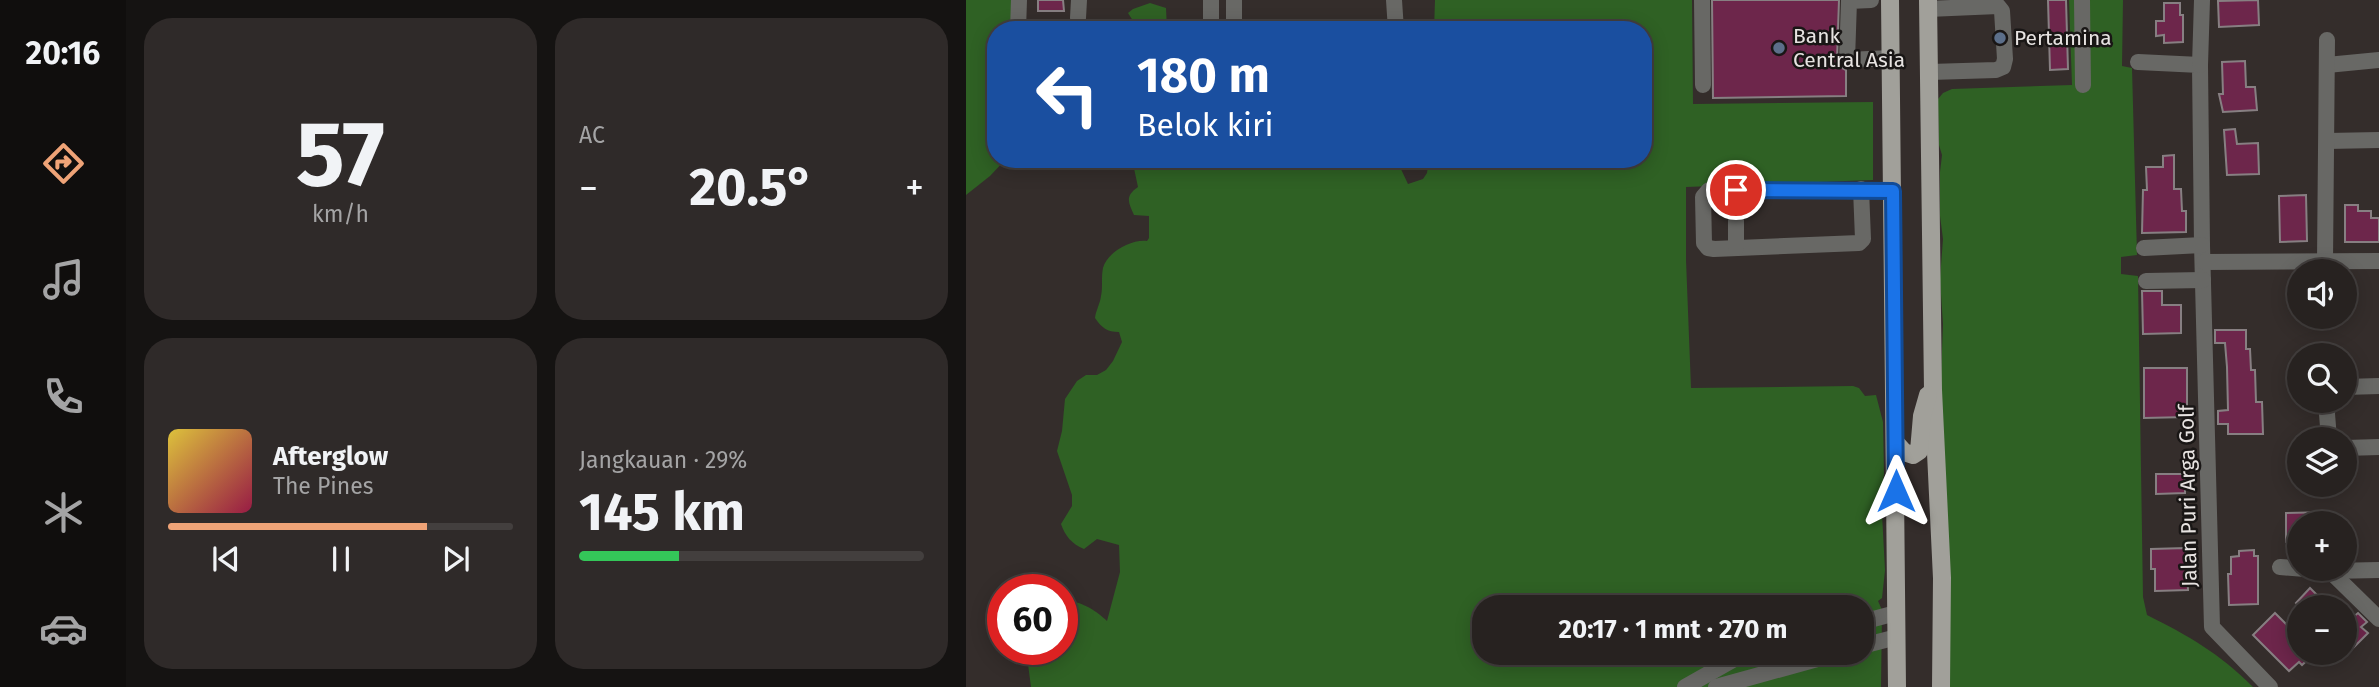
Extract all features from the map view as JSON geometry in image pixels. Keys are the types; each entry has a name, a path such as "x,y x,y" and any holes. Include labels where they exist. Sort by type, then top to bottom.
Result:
{"main road":[{"path":"1890,0 1897,687"},
{"path":"1928,5 1933,390 1942,578 1941,687"},
{"path":"1895,442 1908,454 1913,455 1919,451 1922,416 1928,395 1933,390"}],"street":[{"path":"1018,21 1019,0"},
{"path":"1078,18 1079,0"},
{"path":"1211,0 1211,21"},
{"path":"1234,0 1234,21"},
{"path":"1394,0 1395,21"},
{"path":"1702,0 1703,85"},
{"path":"1871,0 1849,1 1847,60 1891,58"},
{"path":"2082,0 2083,85"},
{"name":"Jalan Puri Arga Golf","path":"2203,0 2200,65 2202,245 2212,627 2270,687"},
{"path":"1928,5 1998,6 2002,11 2005,59 2003,66 1996,70 1930,72"},
{"path":"2325,259 2327,40"},
{"path":"2327,65 2379,60"},
{"path":"2137,62 2200,65"},
{"path":"2327,141 2379,139"},
{"path":"1861,189 1863,239 1860,243 1706,247 1703,197 1709,190 1861,189 1893,191"},
{"path":"1736,190 1736,248"},
{"path":"2144,248 2202,245"},
{"path":"2204,262 2287,261"},
{"path":"2357,261 2379,261"},
{"path":"2146,281 2203,280"},
{"path":"2357,387 2379,386"},
{"path":"2357,448 2379,447"},
{"path":"2280,567 2287,568"},
{"path":"2357,570 2379,570"},
{"path":"2340,581 2379,618"},
{"path":"1874,619 1896,613"},
{"path":"1874,643 1897,636"},
{"path":"1685,687 1724,665"},
{"path":"1716,687 1796,665"}],"green space":[{"path":"966,0 1011,0 1013,21 987,21 987,168 998,168 966,195"},
{"path":"1435,0 1692,0 1693,104 1873,102 1873,180 1686,187 1686,260 1691,388 1853,386 1859,388 1865,396 1876,395 1883,422 1884,474 1881,495 1885,570 1882,598 1878,601 1882,610 1881,687 1031,687 1028,665 1078,665 1078,603 1107,621 1120,572 1119,545 1097,539 1084,549 1073,542 1065,532 1061,524 1072,506 1072,495 1057,451 1065,399 1077,381 1086,375 1097,375 1106,370 1122,342 1119,332 1105,329 1095,318 1105,262 1121,248 1134,242 1147,241 1149,238 1149,216 1134,215 1129,203 1129,196 1138,187 1134,168 1400,168 1408,184 1423,179 1428,168 1652,168 1652,21 1434,21"},
{"path":"2069,0 2123,0 2122,66 2132,68 2137,255 2121,257 2121,274 2138,276 2143,597 2147,615 2203,646 2253,687 1946,687 1941,377 1943,324 1940,279 1943,239 1940,216 1942,155 1939,145 1938,99 1952,89 2072,85"},
{"path":"1150,3 1166,8 1167,21 1133,21 1128,13"}],"building":[{"path":"1038,0 1063,0 1064,11 1038,11"},
{"name":"Bank Central Asia","path":"1712,0 1839,0 1837,60 1838,66 1846,70 1846,96 1713,98"},
{"path":"2048,0 2066,0 2068,69 2050,70"},
{"path":"2258,0 2259,25 2219,27 2218,1"},
{"path":"2164,3 2180,3 2183,42 2164,43 2164,35 2156,36 2156,21 2164,21"},
{"path":"2245,61 2246,87 2255,87 2257,110 2223,112 2219,94 2223,94 2222,62"},
{"path":"2235,129 2237,144 2258,143 2259,174 2227,175 2224,130"},
{"path":"2174,155 2174,189 2181,189 2182,211 2186,211 2186,232 2142,233 2143,190 2147,190 2146,167 2163,167 2163,156"},
{"path":"2306,195 2307,241 2280,242 2279,196"},
{"path":"2345,205 2358,205 2358,211 2371,211 2371,218 2379,218 2379,242 2345,242"},
{"path":"2142,291 2162,291 2162,305 2181,305 2181,333 2143,334"},
{"path":"2215,330 2246,330 2246,349 2250,349 2251,370 2255,370 2256,402 2262,402 2263,434 2228,434 2228,424 2218,424 2218,411 2228,410 2227,367 2225,343 2215,343"},
{"path":"2144,368 2187,368 2187,417 2144,418"},
{"path":"2156,474 2185,474 2185,493 2156,494"},
{"path":"2186,548 2188,590 2155,591 2151,549"},
{"path":"2254,550 2254,556 2258,556 2258,604 2229,605 2228,574 2231,574 2231,557 2239,556 2239,551"},
{"path":"2310,588 2317,595 2303,595"},
{"path":"2275,613 2287,625 2287,665 2296,665 2289,671 2253,635"},
{"path":"2358,613 2367,622 2361,627 2368,633 2357,644"}],"place":[{"name":"Pertamina","path":"2000,38"},
{"name":"Bank Central Asia","path":"1779,48"}],"route":[{"path":"1736,190 1893,191 1896,491"}]}
